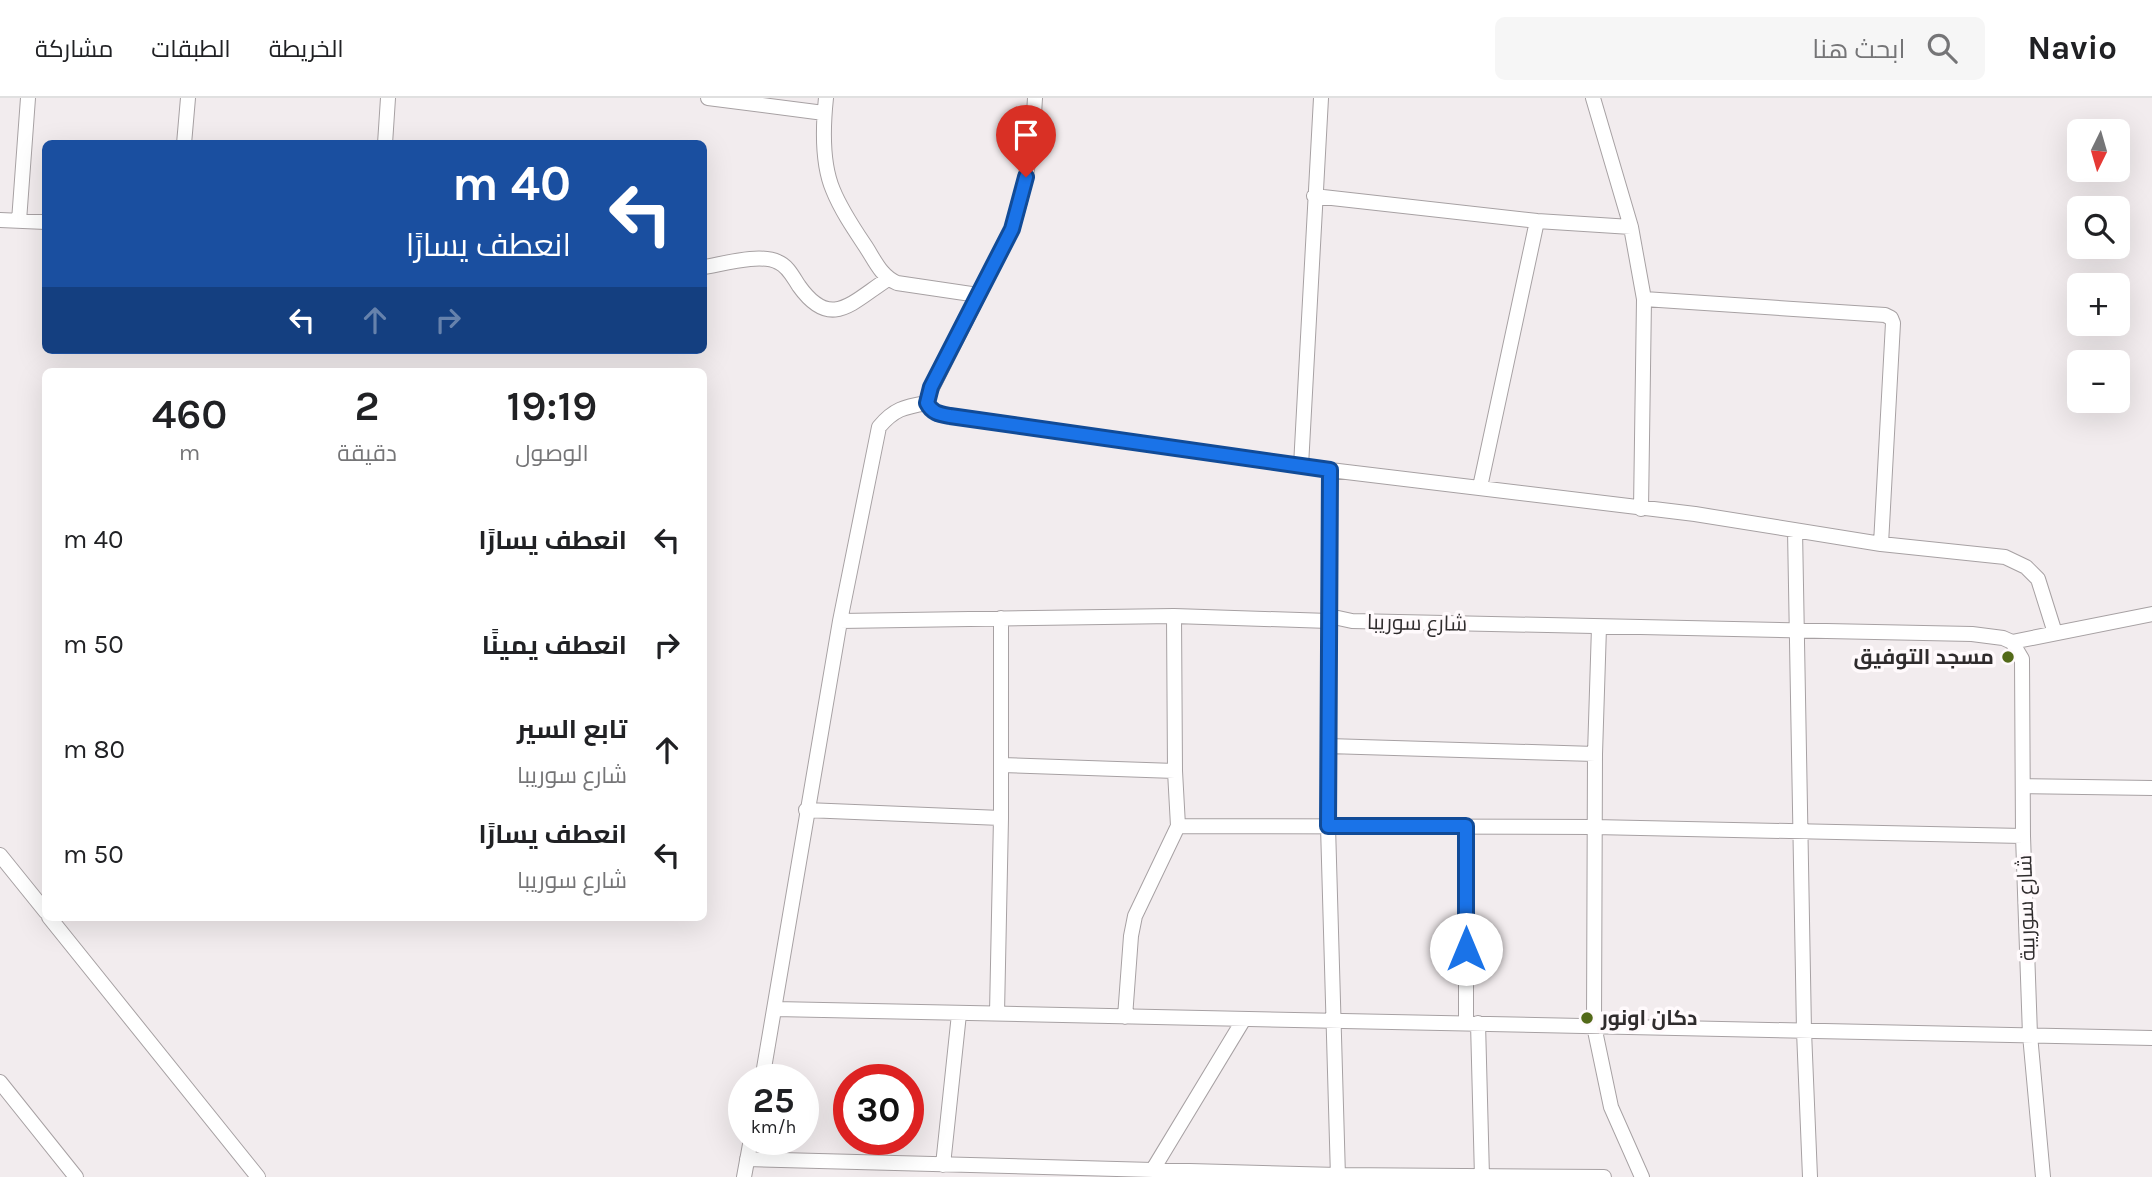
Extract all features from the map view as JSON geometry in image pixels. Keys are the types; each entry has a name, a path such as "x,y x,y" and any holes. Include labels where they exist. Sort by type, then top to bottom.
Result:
{"street":[{"path":"19,221 28,98"},
{"path":"184,140 188,98"},
{"path":"385,140 388,98"},
{"path":"708,98 824,113"},
{"path":"826,98 824,113 831,187 839,204 888,279 897,283 978,295"},
{"path":"1035,98 1024,191 1012,229 931,387 927,403 930,409 938,414 1330,470 1641,509 1695,513 1881,544 2006,557 2026,567 2038,579 2055,633"},
{"path":"1301,466 1321,98"},
{"path":"1591,98 1631,227 1644,299 1641,509"},
{"path":"1314,196 1537,221 1631,227"},
{"path":"0,220 42,222"},
{"path":"1480,487 1537,221"},
{"path":"707,267 754,259 777,261 786,267 811,302 830,310 843,309 888,279"},
{"path":"1644,299 1885,315 1891,318 1894,323 1881,544"},
{"path":"765,1064 806,810 879,427 890,414 905,407 927,403"},
{"path":"1330,470 1328,826 1338,1176"},
{"path":"1795,530 1804,1031 1810,1177"},
{"path":"2012,642 2152,614"},
{"path":"1125,1017 1135,916 1178,826 1174,616"},
{"name":"شارع سوريبا","path":"840,621 1174,616 1329,618 1352,621 1599,628 1972,634 2003,638 2012,642"},
{"path":"997,1013 1001,618"},
{"path":"1599,628 1594,827 1594,1026 1611,1107 1642,1177"},
{"name":"شارع سوريبة","path":"2012,642 2022,659 2023,836 2030,1035 2043,1177"},
{"path":"1328,746 1595,754"},
{"path":"1001,765 1175,771"},
{"path":"2023,786 2152,788"},
{"path":"806,810 1001,818"},
{"path":"1178,826 1594,827 2023,836"},
{"path":"1466,826 1472,1023 1482,1176"},
{"path":"0,855 42,907"},
{"path":"53,921 258,1177"},
{"path":"775,1009 2152,1038"},
{"path":"943,1165 959,1014"},
{"path":"1150,1174 1244,1019"},
{"path":"0,1082 76,1177"},
{"path":"744,1177 748,1155"},
{"path":"747,1159 943,1165 961,1171 1604,1177"}],"place":[{"name":"مسجد التوفيق","path":"2008,657"},
{"name":"دكان اونور","path":"1587,1018"}],"route":[{"path":"1026,177 1012,229 931,387 927,403 930,409 950,416 1330,470 1327,600 1328,826 1466,826 1466,949"}]}
